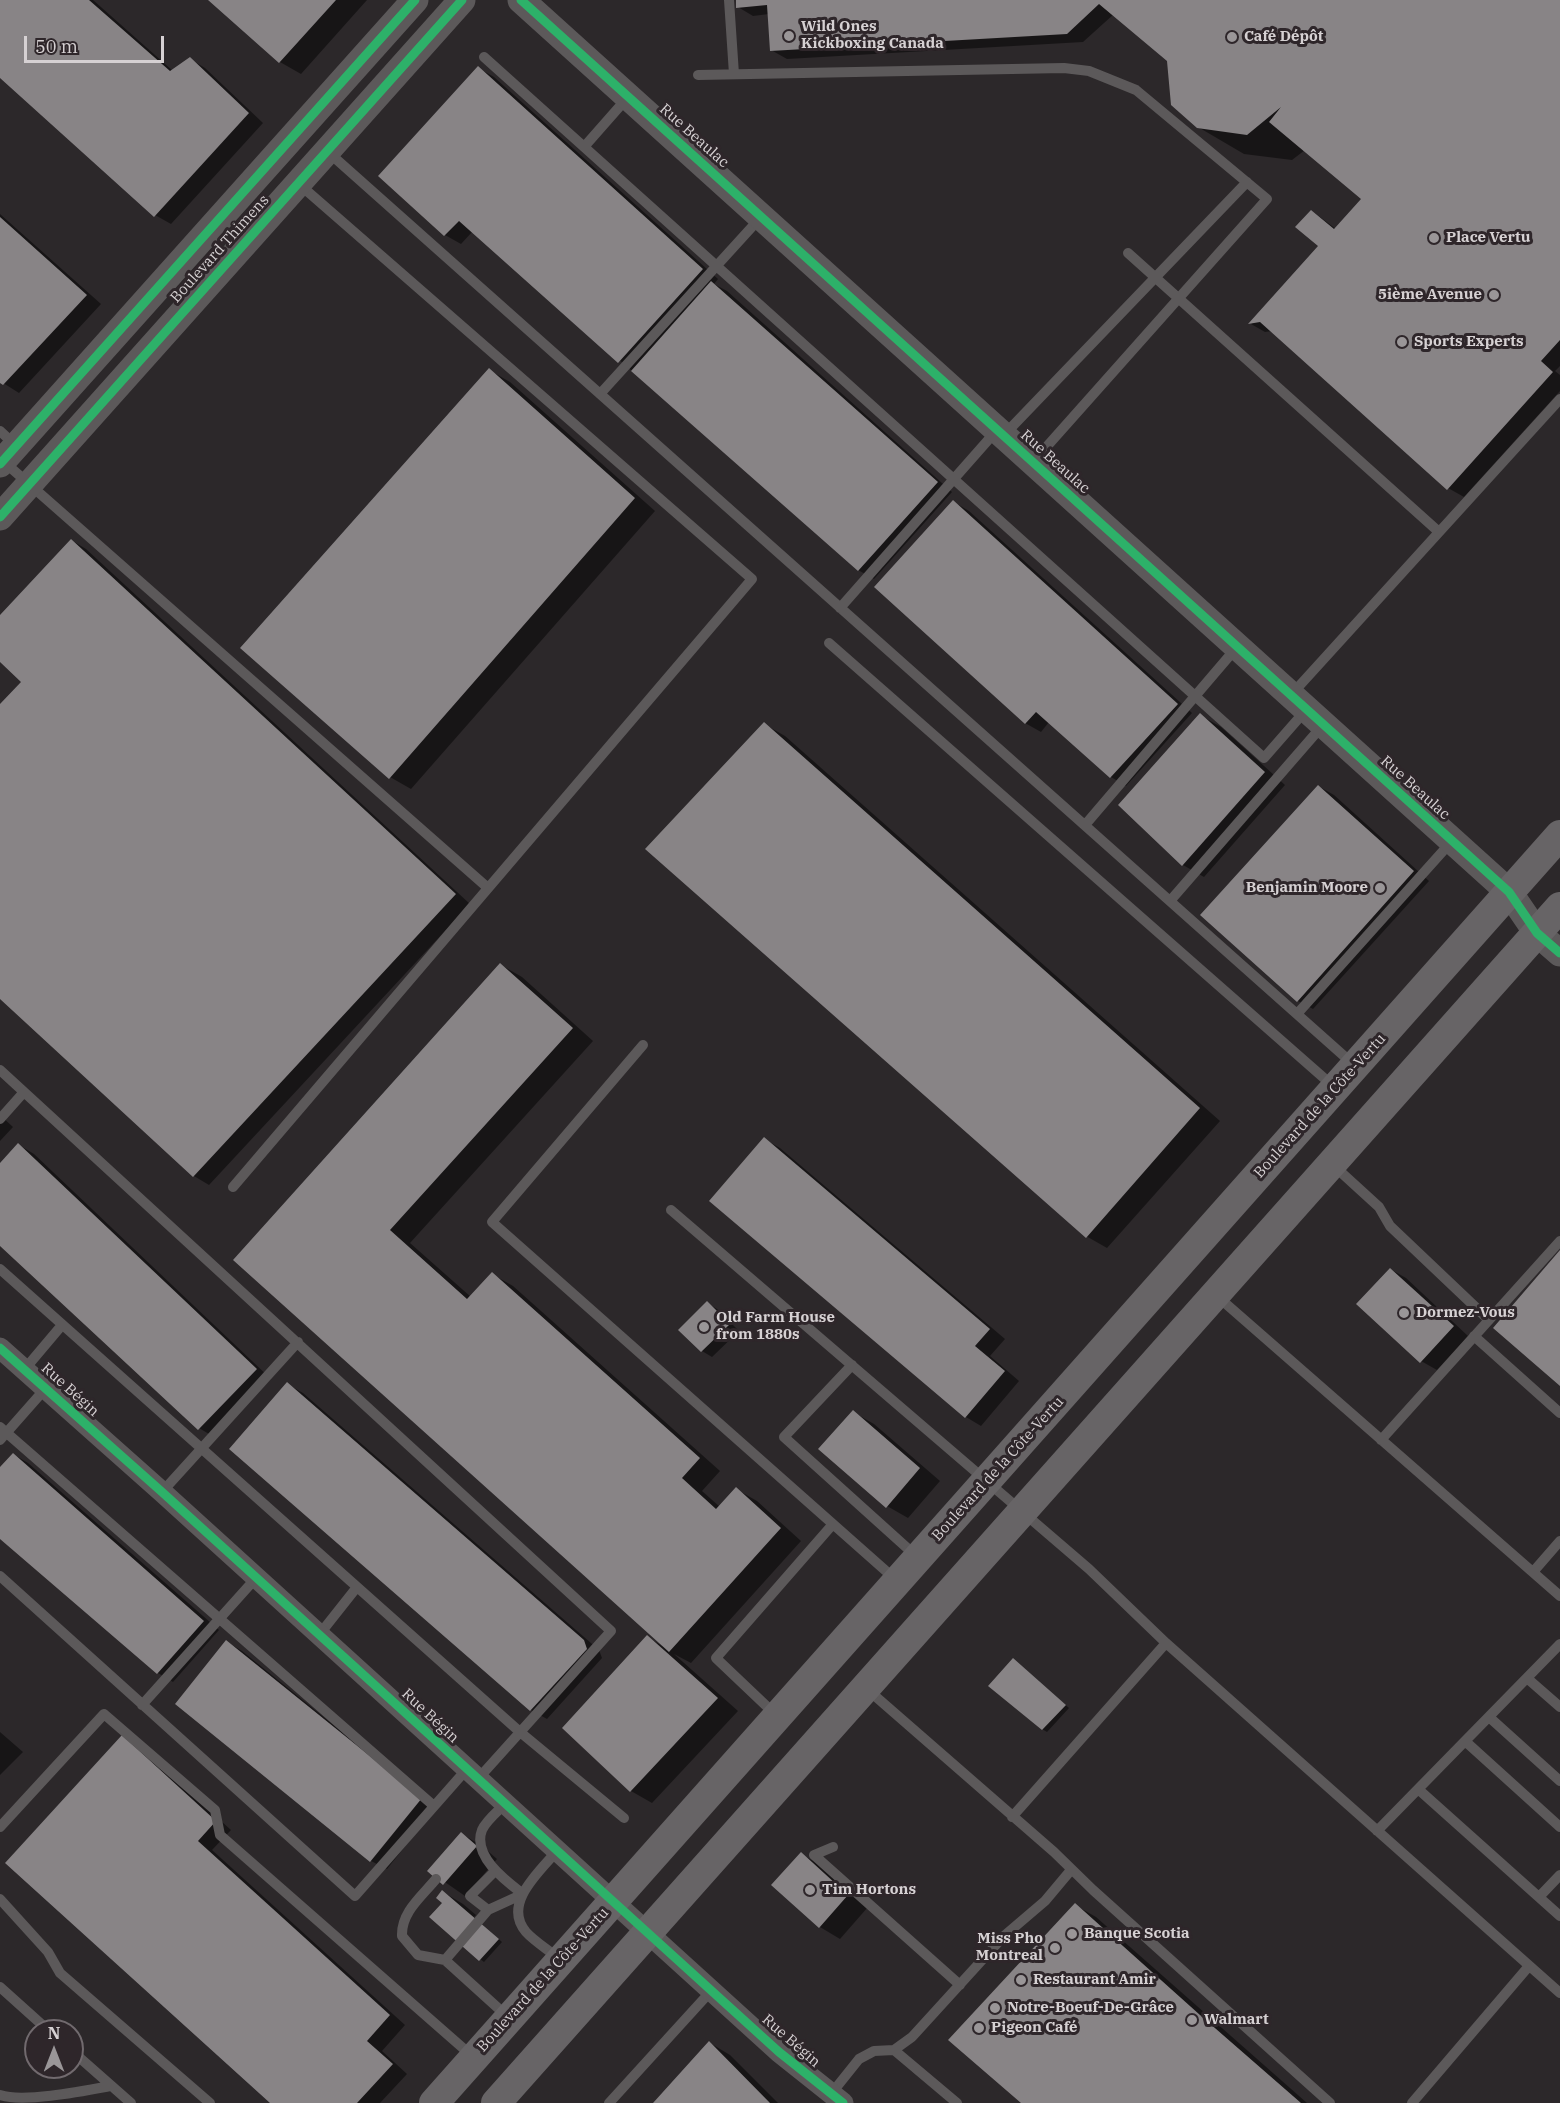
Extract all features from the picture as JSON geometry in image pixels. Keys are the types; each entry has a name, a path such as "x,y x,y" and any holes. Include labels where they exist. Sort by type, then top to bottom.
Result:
{"main road":[{"name":"Boulevard de la Côte-Vertu","path":"434,2103 1560,835"},
{"path":"496,2103 1553,918"}],"street":[{"name":"Boulevard Thimens","path":"5,450 415,0"},
{"name":"Boulevard Thimens","path":"0,517 462,0"},
{"name":"Rue Beaulac","path":"521,0 1509,892 1553,918 1560,953"},
{"name":"Rue Bégin","path":"0,1348 162,1492 778,2052 837,2099"}],"lane":[{"path":"729,0 734,75"},
{"path":"484,57 1264,758 1307,710"},
{"path":"698,75 1064,68 1089,71 1136,90 1268,199 1033,463"},
{"path":"584,147 628,97"},
{"path":"327,151 1355,1066"},
{"path":"840,608 954,480 1246,182"},
{"path":"233,1187 752,579 298,184"},
{"path":"600,394 761,217"},
{"path":"1128,253 1439,532"},
{"path":"1170,901 1307,710 1439,532 1560,399"},
{"path":"5,450 29,484 488,888"},
{"path":"829,643 1335,1089"},
{"path":"1085,825 1196,698 1237,647"},
{"path":"1297,1014 1452,841"},
{"path":"643,1045 492,1222 897,1581"},
{"path":"0,1070 611,1631 520,1732 434,1806 355,1896 0,1576"},
{"path":"0,1119 24,1092"},
{"path":"1333,1164 1379,1208 1390,1226 1489,1320"},
{"path":"671,1210 986,1483 1089,1569 1166,1643 1560,1993"},
{"path":"1381,1440 1560,1241"},
{"path":"0,1269 520,1732 624,1818"},
{"path":"1216,1295 1560,1596"},
{"path":"24,1370 62,1325"},
{"path":"1474,1336 1560,1413"},
{"path":"162,1492 298,1342"},
{"path":"852,1365 784,1437 919,1558"},
{"path":"45,1389 2,1433 434,1806"},
{"path":"778,1716 716,1658 833,1524"},
{"path":"1533,1572 1560,1540"},
{"path":"142,1705 256,1578"},
{"path":"319,1635 357,1587"},
{"path":"1012,1817 1166,1643"},
{"path":"1377,1831 1560,1644"},
{"path":"1528,1679 1560,1707"},
{"path":"866,1689 1054,1852 1071,1870 1330,2103"},
{"path":"0,1827 104,1714 215,1810 220,1834 474,2058"},
{"path":"1489,1716 1560,1781"},
{"path":"1465,1741 1560,1827"},
{"path":"1418,1789 1560,1916"},
{"path":"470,1840 504,1805"},
{"path":"484,1827 481,1837 485,1855 495,1871 523,1894"},
{"path":"833,1847 814,1855 960,1984"},
{"path":"556,1852 523,1894 519,1908 522,1926 561,1961"},
{"path":"837,2099 863,2057 874,2051 894,2050 912,2037 1004,1936 1045,1901 1071,1870"},
{"path":"488,1910 470,1896 495,1871"},
{"path":"1539,1896 1560,1875"},
{"path":"436,1879 409,1911 404,1920 402,1936 418,1955 445,1960 509,2018"},
{"path":"445,1960 488,1910 523,1894"},
{"path":"0,1899 48,1952 60,1973 210,2103"},
{"path":"1412,2103 1529,1966"},
{"path":"0,1987 36,2019"},
{"path":"609,2103 711,1991"},
{"path":"894,2050 957,2103"},
{"path":"84,2062 130,2103"},
{"path":"0,2095 7,2100 32,2101 111,2086"}],"building":[{"path":"0,0 89,0 170,71 190,57 249,113 154,217 0,78"},
{"path":"208,0 336,0 279,63"},
{"name":"Place Vertu","path":"736,0 1560,0 1560,340 1541,361 1553,372 1447,490 1260,322 1248,324 1318,246 1295,227 1311,210 1334,229 1361,199 1269,122 1281,107 1247,135 1197,128 1171,105 1167,61 1099,4 1067,34 770,51 767,5 736,8"},
{"path":"478,66 703,269 618,363 459,221 444,236 378,176"},
{"path":"0,217 87,295 3,385 0,383"},
{"path":"711,281 938,482 858,571 631,371"},
{"path":"489,368 635,498 389,779 240,648"},
{"path":"953,500 1178,704 1110,778 1036,712 1025,724 874,587"},
{"path":"71,539 456,894 193,1177 0,999 0,704 21,682 0,662 0,615"},
{"path":"1200,713 1265,772 1182,866 1118,805"},
{"path":"764,722 1200,1108 1086,1238 645,849"},
{"path":"1318,785 1414,871 1297,1002 1200,915"},
{"path":"500,963 573,1028 390,1230 467,1299 492,1272 700,1458 682,1478 716,1509 736,1487 781,1528 669,1652 233,1260"},
{"path":"764,1137 990,1329 975,1346 1005,1371 965,1418 709,1201"},
{"path":"18,1143 257,1369 198,1430 0,1246 0,1163"},
{"path":"1560,1250 1560,1386 1493,1328"},
{"path":"1390,1268 1454,1326 1420,1363 1356,1304"},
{"name":"Old Farm House from 1880s","path":"707,1301 730,1324 701,1352 678,1330"},
{"path":"287,1382 584,1640 587,1649 530,1711 229,1449"},
{"path":"853,1410 920,1468 886,1508 818,1449"},
{"path":"13,1453 204,1621 157,1674 0,1539 0,1467"},
{"path":"647,1635 718,1698 630,1792 562,1728"},
{"path":"226,1640 422,1798 370,1862 175,1704"},
{"path":"1013,1658 1066,1705 1042,1730 988,1686"},
{"path":"122,1735 216,1821 198,1841 390,2015 367,2041 393,2064 357,2103 270,2103 5,1863"},
{"path":"461,1832 477,1846 443,1885 427,1871"},
{"name":"Tim Hortons","path":"801,1852 848,1895 819,1928 771,1885"},
{"path":"442,1890 499,1939 479,1961 429,1917 442,1903 436,1898"},
{"path":"1075,1903 1301,2103 1021,2103 948,2040"},
{"path":"709,2041 770,2103 653,2103"}],"cycle path":[{"path":"0,464 415,0"},
{"path":"0,517 462,0"},
{"path":"521,0 1509,892 1537,933 1560,953"},
{"path":"0,1348 779,2052 843,2103"}],"place":[{"name":"Wild Ones Kickboxing Canada","path":"789,36"},
{"name":"Café Dépôt","path":"1232,37"},
{"name":"Place Vertu","path":"1434,238"},
{"name":"5ième Avenue","path":"1494,295"},
{"name":"Sports Experts","path":"1402,342"},
{"name":"Benjamin Moore","path":"1380,888"},
{"name":"Dormez-Vous","path":"1404,1313"},
{"name":"Old Farm House from 1880s","path":"704,1327"},
{"name":"Tim Hortons","path":"810,1890"},
{"name":"Banque Scotia","path":"1072,1934"},
{"name":"Miss Pho Montreal","path":"1055,1948"},
{"name":"Restaurant Amir","path":"1021,1980"},
{"name":"Notre-Boeuf-De-Grâce","path":"995,2008"},
{"name":"Walmart","path":"1192,2020"},
{"name":"Pigeon Café","path":"979,2028"}]}
